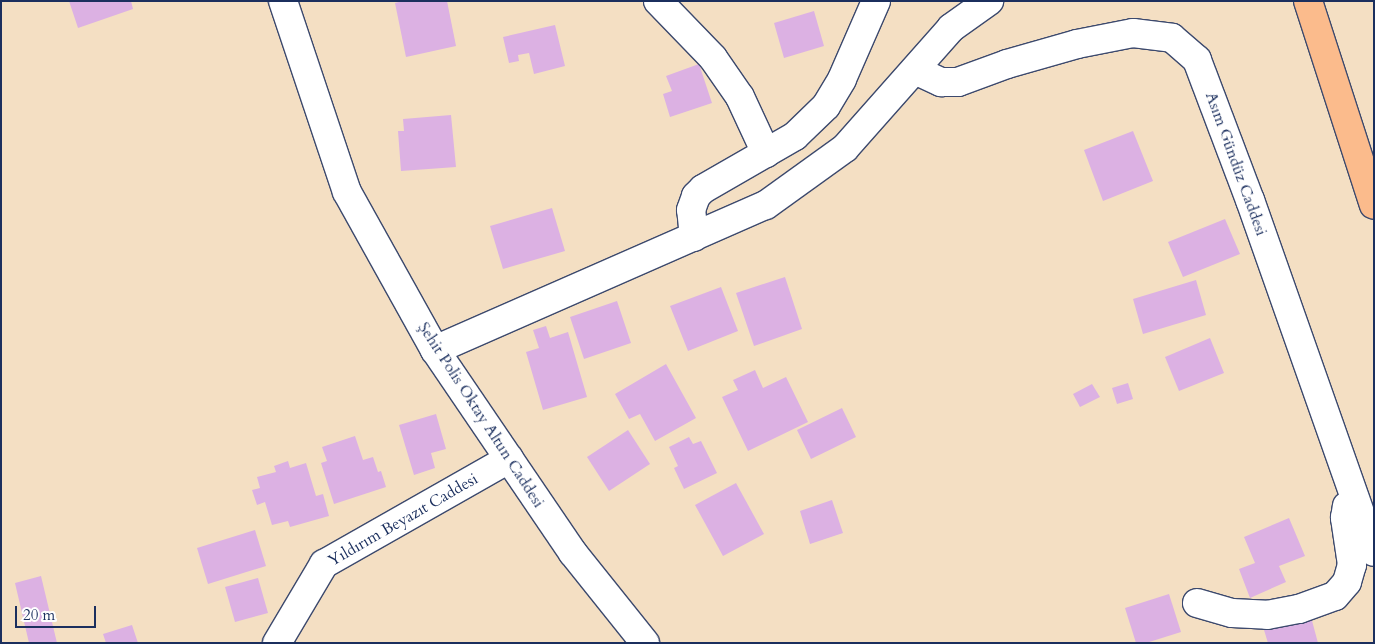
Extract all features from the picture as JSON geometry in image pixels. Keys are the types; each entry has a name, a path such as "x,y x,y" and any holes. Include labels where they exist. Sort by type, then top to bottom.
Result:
{"highway":[{"path":"1308,1 1374,205"}],"street":[{"name":"Şehit Polis Oktay Altun Caddesi","path":"283,1 348,192 435,350 573,553 646,643"},
{"path":"658,1 713,58 740,97 766,152"},
{"path":"694,237 691,210 696,196 703,189 795,136 826,106 842,79 876,1"},
{"path":"435,350 766,205 845,148 951,28 989,1"},
{"name":"Asım Gündüz Caddesi","path":"915,70 941,82 958,82 1007,64 1077,44 1134,33 1172,38 1197,60 1250,200 1374,552"},
{"name":"Yıldırım Beyazıt Caddesi","path":"277,643 324,564 509,459"},
{"path":"1197,603 1232,613 1267,615 1300,609 1335,596 1347,582 1352,565 1345,518 1349,503 1354,497"}],"building":[{"path":"69,1 131,1 133,9 78,28"},
{"path":"403,1 447,1 456,46 406,57 395,3"},
{"path":"814,11 824,46 784,58 774,23"},
{"path":"555,25 565,66 534,74 529,53 518,55 519,61 509,63 503,37"},
{"path":"699,64 712,103 670,117 663,94 672,91 666,76"},
{"path":"451,115 456,167 401,171 398,131 404,131 403,119"},
{"path":"1133,131 1153,181 1103,201 1084,150"},
{"path":"552,208 565,251 503,269 490,226"},
{"path":"1225,219 1240,254 1183,277 1168,242"},
{"path":"785,277 802,329 754,346 736,293"},
{"path":"1196,280 1206,315 1143,334 1133,299"},
{"path":"721,287 738,331 688,351 670,306"},
{"path":"617,301 631,343 584,359 570,317"},
{"path":"546,326 550,338 568,332 587,397 543,410 526,352 539,348 533,330"},
{"path":"1210,338 1224,373 1179,391 1165,357"},
{"path":"666,364 696,418 655,441 640,414 629,419 615,394"},
{"path":"755,370 763,388 786,377 808,422 748,451 722,397 738,390 733,380"},
{"path":"1128,383 1133,399 1117,404 1112,388"},
{"path":"1092,384 1100,397 1080,407 1073,394"},
{"path":"842,408 856,437 811,459 797,430"},
{"path":"436,414 446,449 431,453 435,468 414,475 399,425"},
{"path":"628,430 650,464 609,491 587,457"},
{"path":"355,436 363,460 373,457 378,472 381,471 386,487 334,504 321,463 327,461 322,447"},
{"path":"689,437 693,444 701,441 717,473 684,489 674,468 678,466 669,447"},
{"path":"288,461 290,468 306,463 316,496 323,494 329,516 290,527 288,521 272,525 265,502 257,505 252,490 260,488 257,477 276,472 274,466"},
{"path":"736,483 764,534 723,556 695,505"},
{"path":"832,500 843,533 810,544 800,511"},
{"path":"1289,518 1305,556 1279,566 1286,582 1250,598 1239,569 1255,563 1244,537"},
{"path":"255,530 266,566 208,584 197,548"},
{"path":"41,576 57,643 29,643 15,583"},
{"path":"258,578 268,613 235,622 225,587"},
{"path":"1169,594 1181,632 1146,643 1136,643 1125,608"},
{"path":"1311,617 1318,643 1268,643 1264,630"},
{"path":"132,625 138,643 106,643 103,634"}]}
